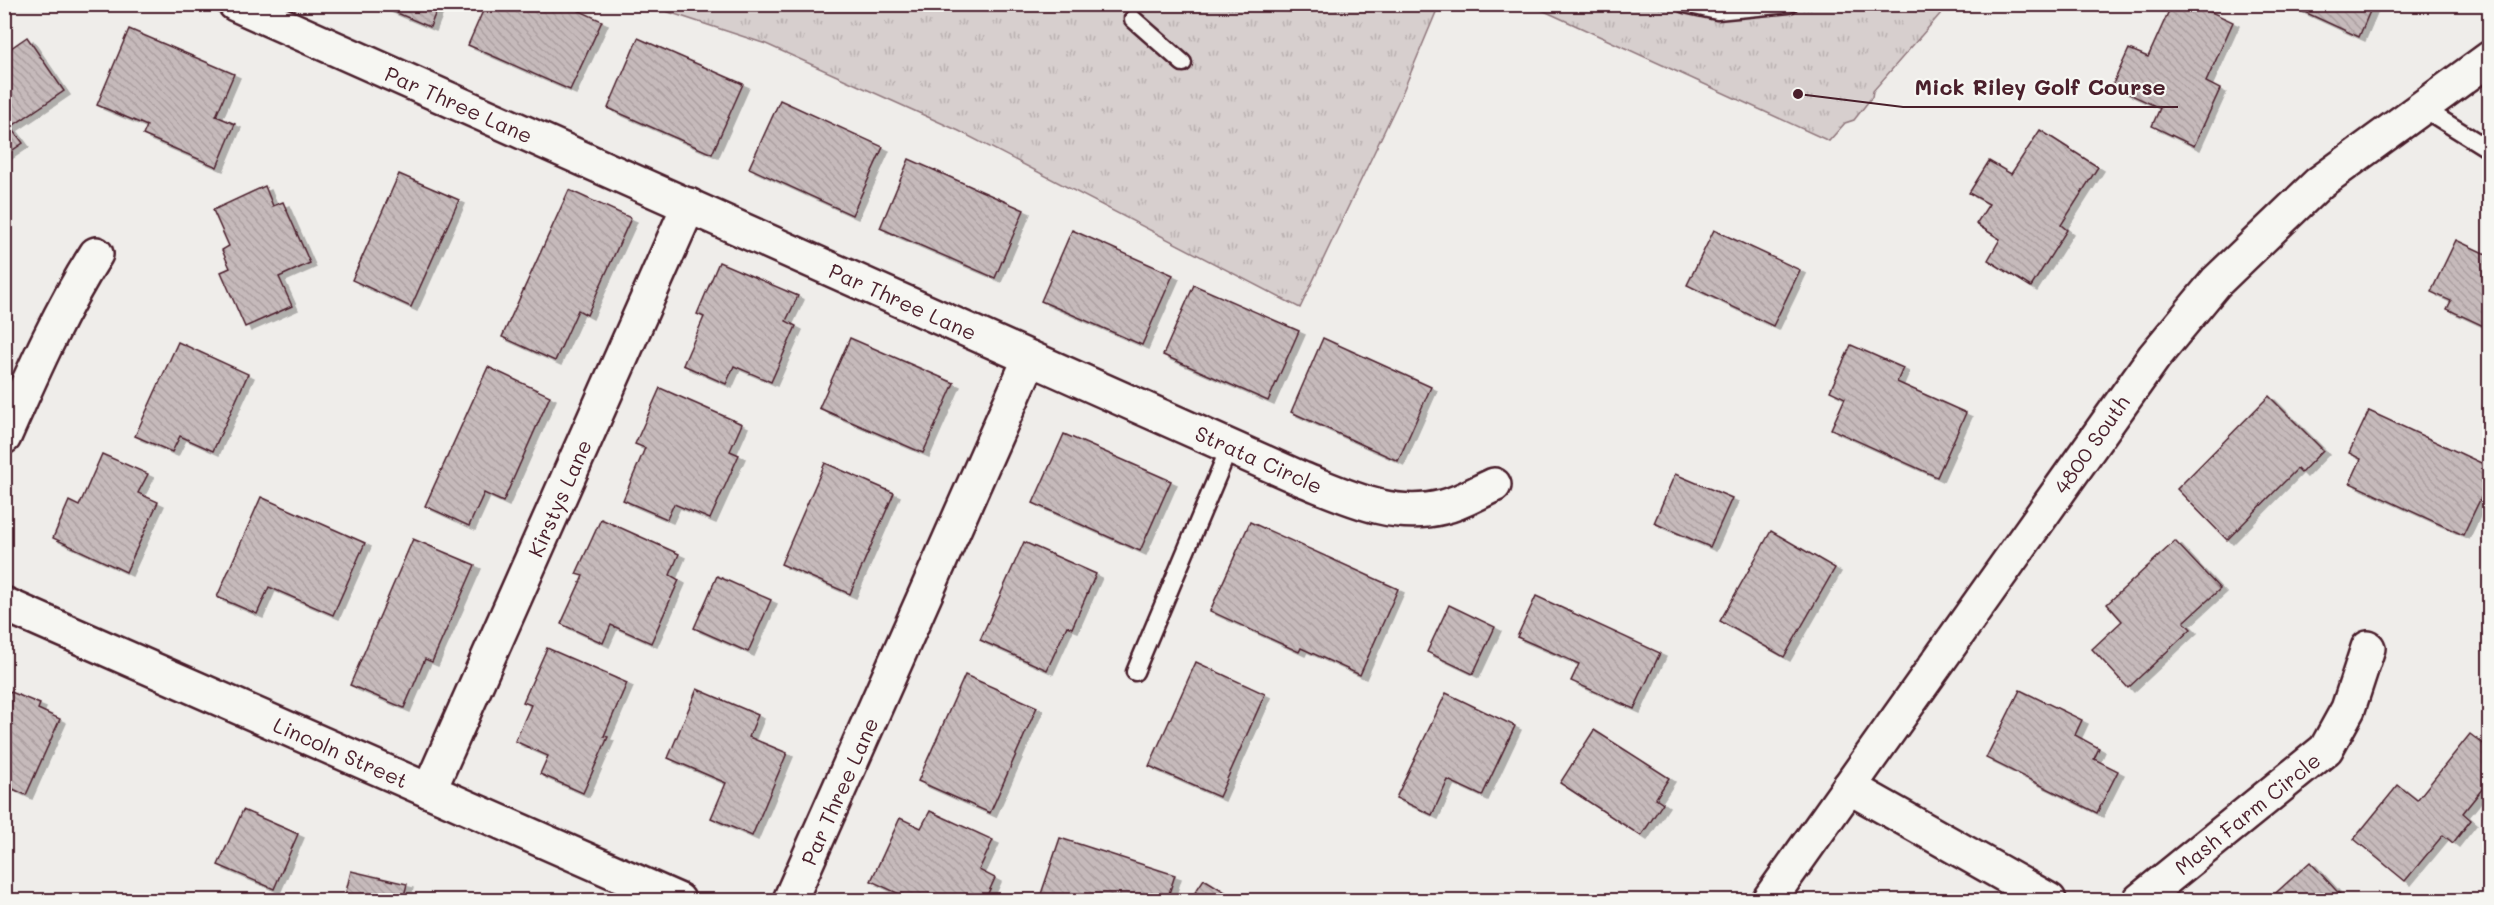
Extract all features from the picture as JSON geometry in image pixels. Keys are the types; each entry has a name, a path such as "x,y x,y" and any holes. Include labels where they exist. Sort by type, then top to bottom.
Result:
{"street":[{"name":"Par Three Lane","path":"235,4 1030,358 790,900"},
{"name":"4800 South","path":"1769,900 2154,357 2216,282 2319,183 2490,58"},
{"name":"Kirstys Lane","path":"429,791 689,206"},
{"path":"4,437 72,291 96,254"},
{"name":"Strata Circle","path":"1030,358 1302,479 1366,504 1386,509 1423,511 1446,507 1494,485"},
{"name":"Lincoln Street","path":"4,604 678,900"},
{"name":"Mash Farm Circle","path":"2140,900 2326,748 2348,710 2368,648"},
{"path":"1849,787 2049,900"}],"lane":[{"path":"1685,4 1717,11 1790,4"},
{"path":"1133,19 1182,63"},
{"path":"2421,107 2490,150"},
{"path":"1135,672 1230,446"}],"green space":[{"path":"647,5 1439,5 1401,96 1300,308 959,131 766,44"},
{"path":"1531,5 1948,5 1873,91 1872,97 1854,120 1845,123 1829,141"}],"building":[{"path":"376,4 439,4 430,27"},
{"path":"486,4 565,4 602,21 570,90 468,45"},
{"path":"2172,4 2194,4 2233,22 2206,82 2220,89 2194,146 2152,126 2160,108 2112,86 2129,49 2148,57"},
{"path":"2287,4 2373,4 2359,37"},
{"path":"129,29 234,74 216,116 235,124 217,167 143,135 147,126 97,105"},
{"path":"27,37 64,91 11,127 23,143 4,156 4,53"},
{"path":"638,38 743,84 712,154 608,108"},
{"path":"780,100 883,147 852,215 749,168"},
{"path":"2040,130 2098,167 2061,225 2067,230 2031,287 1988,260 2000,239 1976,224 1989,204 1969,193 1989,161 2011,174"},
{"path":"909,159 1024,210 995,278 880,228"},
{"path":"399,174 459,200 411,307 352,280"},
{"path":"265,186 273,206 283,202 310,263 279,277 292,306 245,327 221,272 230,268 222,250 229,246 213,210"},
{"path":"569,190 631,218 587,315 578,310 555,361 502,337"},
{"path":"1072,230 1173,275 1142,345 1041,301"},
{"path":"1714,230 1800,270 1773,326 1687,285"},
{"path":"2456,240 2490,256 2490,329 2447,309 2451,301 2431,292"},
{"path":"719,262 798,296 786,321 796,326 771,382 734,366 726,384 683,365 704,317 697,314"},
{"path":"1194,285 1299,331 1268,401 1163,355"},
{"path":"850,338 954,383 923,453 819,408"},
{"path":"1323,338 1431,387 1398,461 1291,412"},
{"path":"178,342 248,374 213,451 180,436 172,452 135,436"},
{"path":"1851,345 1903,368 1897,382 1966,413 1937,477 1831,429 1845,398 1830,391"},
{"path":"488,367 550,396 503,502 484,493 469,526 425,506"},
{"path":"660,388 742,424 730,451 739,455 710,519 674,504 667,519 623,500 645,448 635,444"},
{"path":"2269,396 2323,450 2301,473 2297,469 2227,540 2177,489"},
{"path":"2369,411 2490,467 2490,479 2463,535 2350,483 2361,459 2349,453"},
{"path":"1064,434 1171,481 1140,551 1033,503"},
{"path":"102,454 148,474 138,493 158,502 126,572 53,538 69,501 79,506"},
{"path":"825,463 894,493 850,594 781,564"},
{"path":"1675,474 1732,498 1710,547 1654,523"},
{"path":"261,497 365,543 333,615 269,587 257,614 217,597"},
{"path":"601,519 679,554 670,575 679,580 651,643 611,625 603,643 561,624 583,576 576,574"},
{"path":"1250,522 1398,589 1360,675 1301,648 1299,652 1210,611"},
{"path":"1771,531 1835,568 1784,657 1720,621"},
{"path":"413,539 475,565 432,662 425,659 404,708 350,685"},
{"path":"2175,541 2220,589 2184,622 2191,629 2128,688 2092,649 2122,621 2107,604"},
{"path":"1024,542 1096,574 1072,628 1067,626 1047,670 980,640"},
{"path":"717,576 771,600 748,652 694,628"},
{"path":"1536,596 1660,653 1634,709 1571,681 1579,664 1517,637"},
{"path":"1449,605 1495,627 1473,674 1427,652"},
{"path":"547,648 627,683 604,736 608,737 583,793 540,774 548,756 515,741 531,705 523,702"},
{"path":"1196,662 1265,694 1219,797 1149,766"},
{"path":"965,675 1037,707 990,813 918,781"},
{"path":"4,689 40,704 38,709 60,719 26,795 4,785"},
{"path":"697,689 758,715 749,737 787,753 752,836 711,818 726,783 668,758"},
{"path":"2020,690 2082,720 2075,735 2099,748 2094,759 2118,771 2097,813 1986,758"},
{"path":"1446,693 1515,726 1482,796 1448,780 1432,815 1396,798"},
{"path":"1594,730 1669,778 1656,798 1663,803 1641,836 1560,783"},
{"path":"2470,734 2490,749 2490,785 2487,783 2463,813 2471,820 2453,843 2443,835 2405,881 2354,839 2398,785 2417,800"},
{"path":"243,810 298,834 274,889 218,865"},
{"path":"930,811 993,840 979,870 995,878 985,900 904,900 906,897 871,881 900,818 921,828"},
{"path":"1060,838 1175,875 1167,900 1039,900"},
{"path":"2310,862 2345,900 2268,900"},
{"path":"351,871 407,884 403,900 344,900"},
{"path":"1204,879 1238,900 1190,900"}],"place":[{"name":"Mick Riley Golf Course","path":"1798,94"}]}
